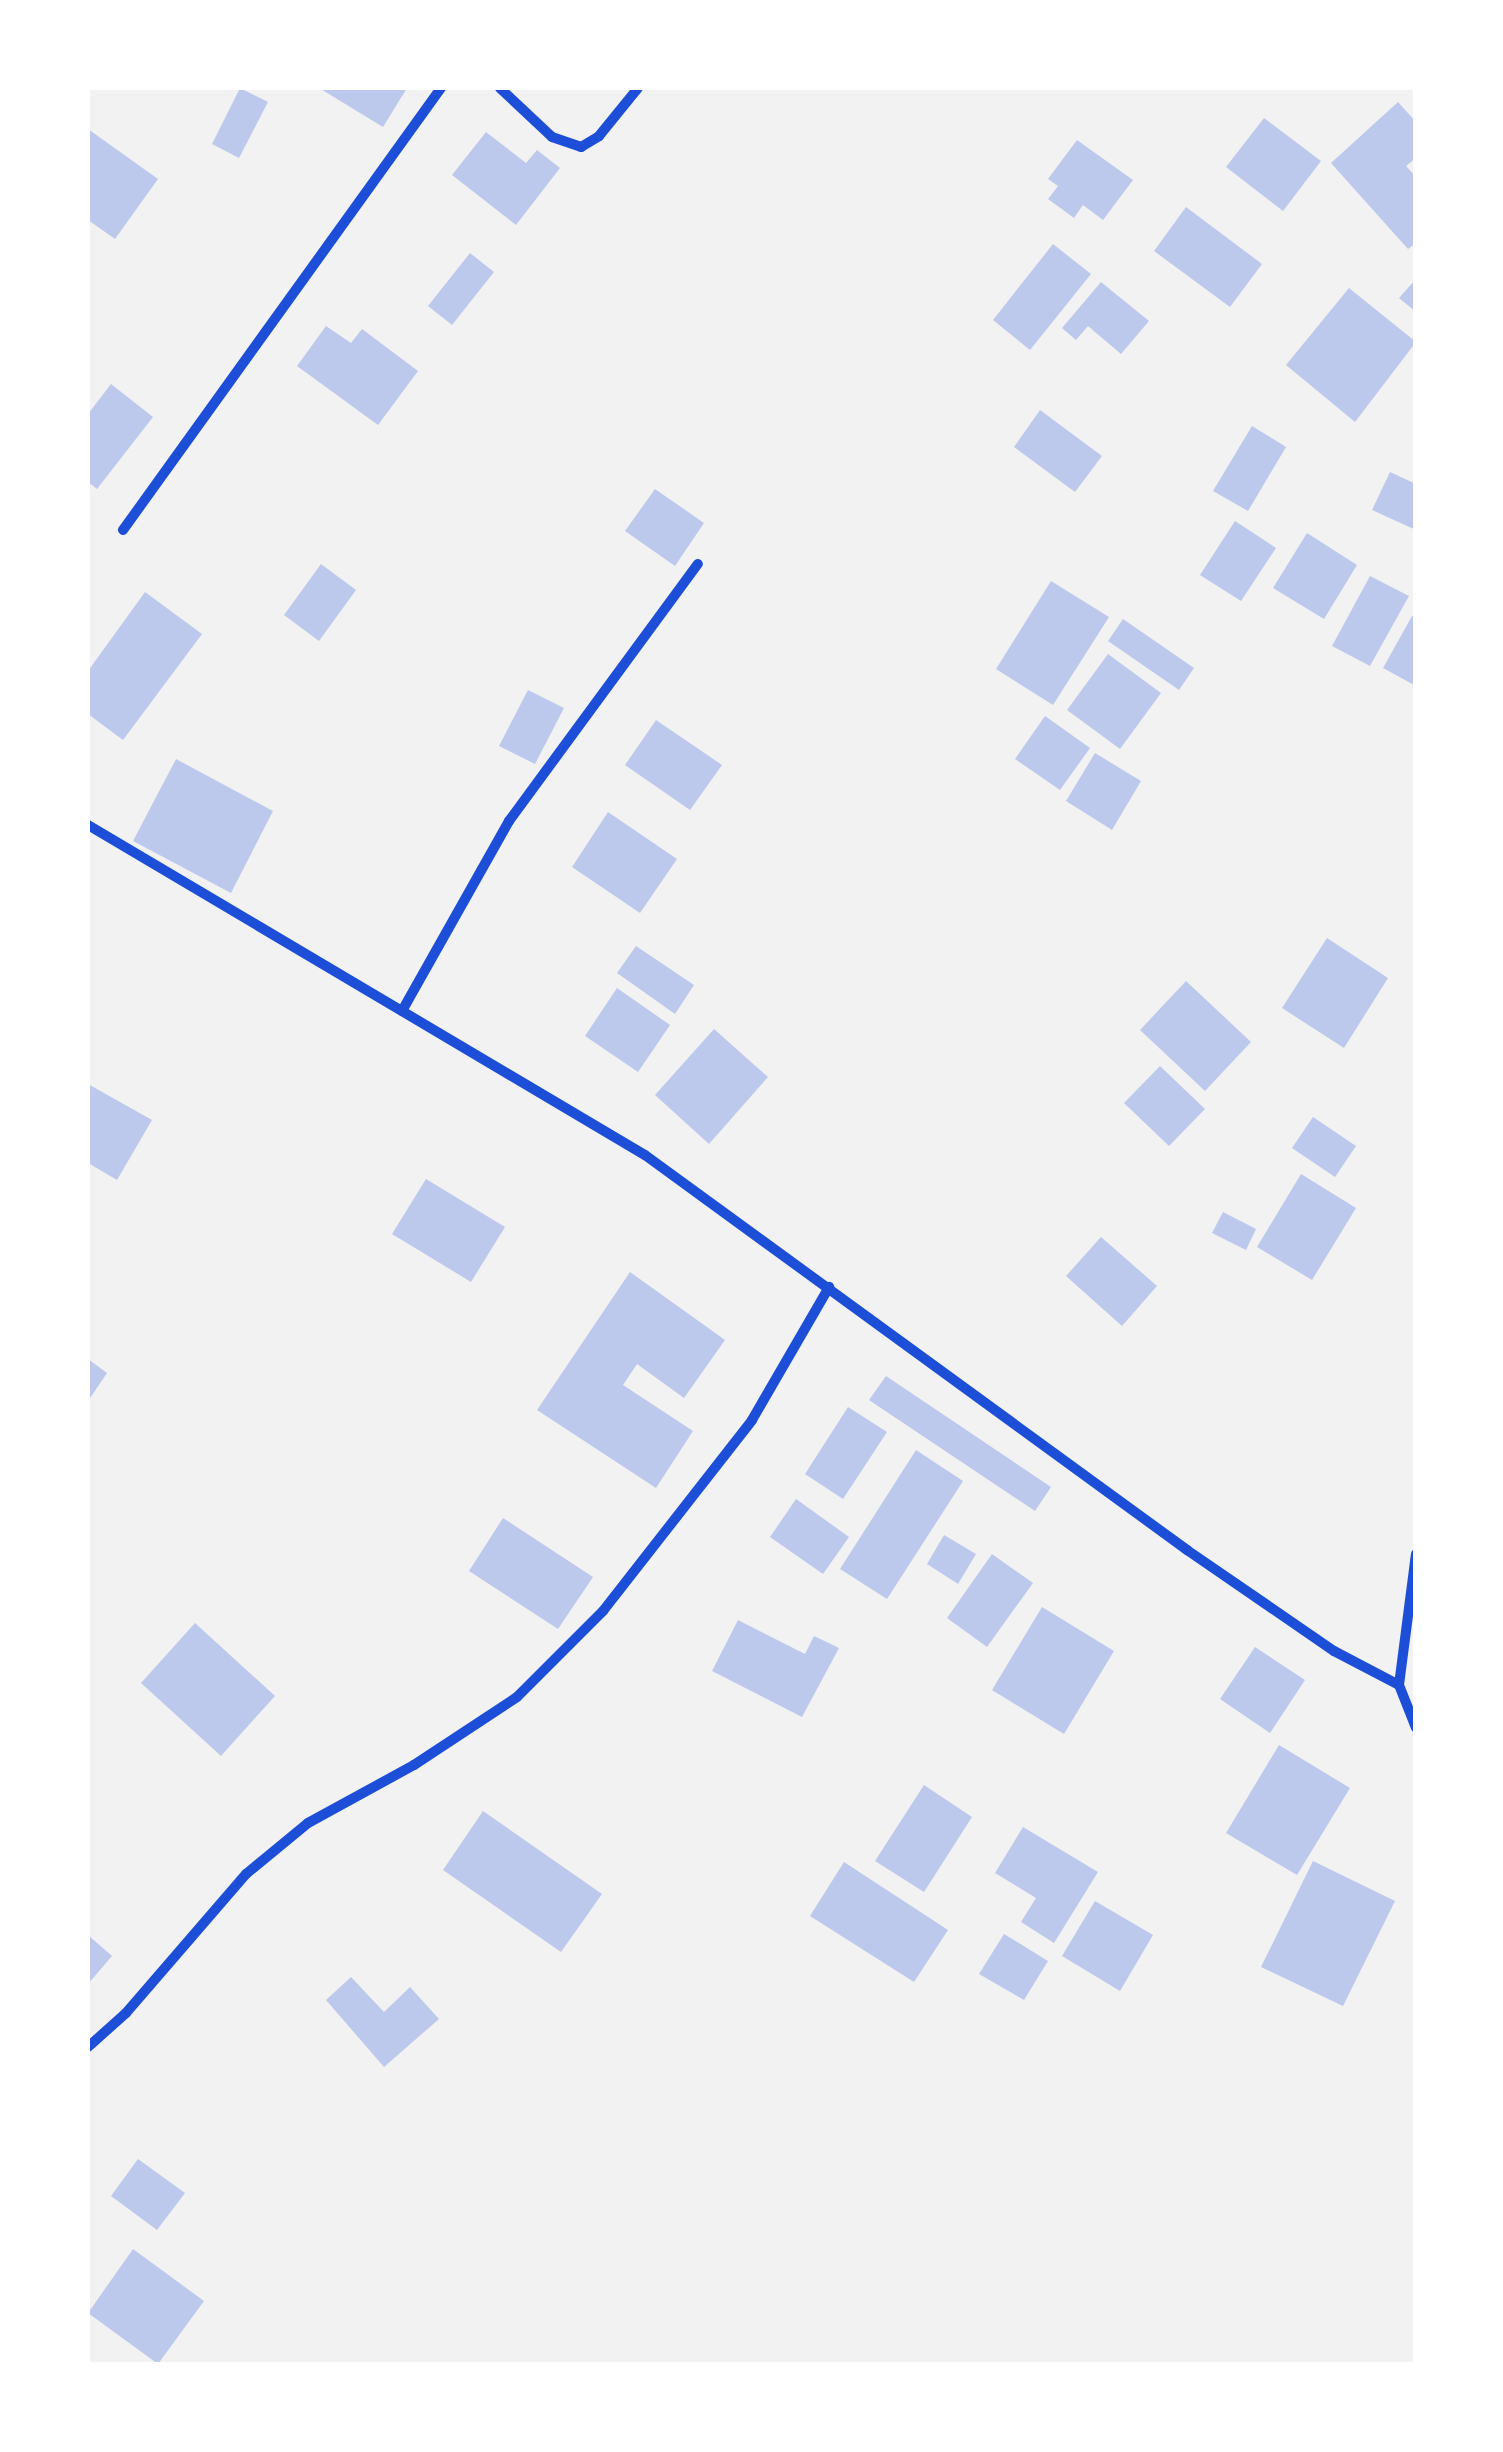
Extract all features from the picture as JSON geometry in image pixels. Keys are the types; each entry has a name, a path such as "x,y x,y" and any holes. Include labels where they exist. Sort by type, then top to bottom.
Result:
{"street":[{"path":"123,530 440,88"},
{"path":"500,88 552,137 568,146 581,147 599,136 638,88"},
{"path":"402,1011 509,821 698,564"},
{"path":"88,825 645,1155 1188,1550 1334,1651 1399,1685"},
{"path":"88,2047 126,2013 246,1874 308,1822 414,1765 517,1697 603,1611 752,1420 829,1287"},
{"path":"1416,1554 1399,1685 1416,1728"}],"building":[{"path":"240,88 268,102 239,158 212,144"},
{"path":"319,88 407,88 383,127"},
{"path":"1398,102 1416,122 1416,158 1406,166 1416,177 1416,243 1408,249 1331,163"},
{"path":"1264,118 1321,161 1283,211 1226,167"},
{"path":"88,129 158,179 115,239 88,220"},
{"path":"486,132 526,163 537,150 560,168 516,225 452,175"},
{"path":"1077,140 1133,180 1103,220 1083,205 1074,218 1048,199 1058,186 1048,179"},
{"path":"1186,207 1262,264 1230,307 1154,251"},
{"path":"1053,244 1091,274 1030,350 993,320"},
{"path":"470,253 494,272 452,325 428,306"},
{"path":"1416,279 1416,312 1399,298"},
{"path":"1101,282 1149,321 1121,354 1088,326 1076,340 1062,328"},
{"path":"1349,288 1416,342 1355,422 1286,365"},
{"path":"326,326 351,343 362,329 418,371 378,425 297,366"},
{"path":"111,384 153,417 97,489 88,482 88,414"},
{"path":"1040,410 1102,456 1075,492 1014,447"},
{"path":"1252,426 1286,447 1248,511 1213,491"},
{"path":"1390,472 1416,484 1416,530 1372,510"},
{"path":"655,489 704,523 675,566 625,531"},
{"path":"1235,521 1276,548 1241,601 1200,575"},
{"path":"1307,533 1357,565 1324,619 1273,588"},
{"path":"321,564 356,590 319,641 284,615"},
{"path":"1370,576 1409,596 1370,666 1332,646"},
{"path":"1051,581 1109,617 1053,705 996,669"},
{"path":"145,592 202,634 123,740 88,714 88,671"},
{"path":"1412,616 1416,618 1416,686 1383,668"},
{"path":"1123,619 1194,668 1179,690 1108,641"},
{"path":"1108,654 1161,693 1120,749 1067,710"},
{"path":"528,690 564,708 535,764 499,746"},
{"path":"1045,716 1090,748 1060,790 1015,759"},
{"path":"656,720 722,765 690,810 625,765"},
{"path":"1095,753 1141,781 1112,830 1066,801"},
{"path":"176,759 273,811 231,893 133,841"},
{"path":"608,812 677,859 640,913 572,867"},
{"path":"1327,938 1388,978 1344,1048 1282,1008"},
{"path":"636,946 694,985 675,1014 617,973"},
{"path":"1186,981 1251,1042 1205,1091 1140,1030"},
{"path":"617,988 670,1025 638,1072 585,1036"},
{"path":"714,1029 768,1077 709,1144 655,1095"},
{"path":"1160,1066 1205,1109 1169,1146 1124,1103"},
{"path":"88,1084 152,1120 117,1180 88,1163"},
{"path":"1313,1117 1356,1146 1335,1177 1292,1148"},
{"path":"1301,1174 1356,1208 1312,1280 1257,1247"},
{"path":"426,1179 505,1227 471,1282 392,1234"},
{"path":"1223,1212 1256,1229 1246,1250 1212,1233"},
{"path":"1101,1237 1157,1286 1122,1326 1066,1276"},
{"path":"630,1272 725,1340 684,1398 637,1364 623,1385 693,1431 656,1488 537,1410"},
{"path":"88,1359 107,1373 88,1401"},
{"path":"886,1376 1051,1487 1035,1511 869,1400"},
{"path":"848,1407 887,1432 843,1499 805,1474"},
{"path":"916,1450 963,1481 887,1599 840,1569"},
{"path":"796,1499 849,1537 823,1574 770,1537"},
{"path":"503,1518 593,1577 558,1629 469,1571"},
{"path":"944,1535 976,1554 958,1584 927,1564"},
{"path":"992,1554 1033,1583 987,1647 947,1618"},
{"path":"1042,1607 1114,1651 1064,1734 992,1690"},
{"path":"738,1620 805,1654 814,1636 839,1648 802,1717 712,1671"},
{"path":"195,1623 275,1696 221,1756 141,1683"},
{"path":"1255,1647 1305,1680 1270,1733 1220,1699"},
{"path":"1279,1745 1350,1788 1297,1875 1226,1833"},
{"path":"924,1785 972,1817 924,1892 875,1861"},
{"path":"483,1811 602,1894 561,1952 443,1870"},
{"path":"1023,1827 1098,1872 1054,1943 1021,1922 1036,1898 995,1873"},
{"path":"1313,1861 1395,1901 1343,2006 1261,1967"},
{"path":"844,1862 948,1930 914,1982 810,1916"},
{"path":"1095,1901 1153,1935 1120,1991 1062,1956"},
{"path":"1004,1934 1048,1961 1024,2000 979,1974"},
{"path":"88,1935 112,1956 88,1984"},
{"path":"351,1977 384,2012 410,1987 439,2019 384,2067 326,2000"},
{"path":"138,2159 185,2193 157,2230 111,2196"},
{"path":"133,2249 204,2301 158,2364 88,2313"}]}
